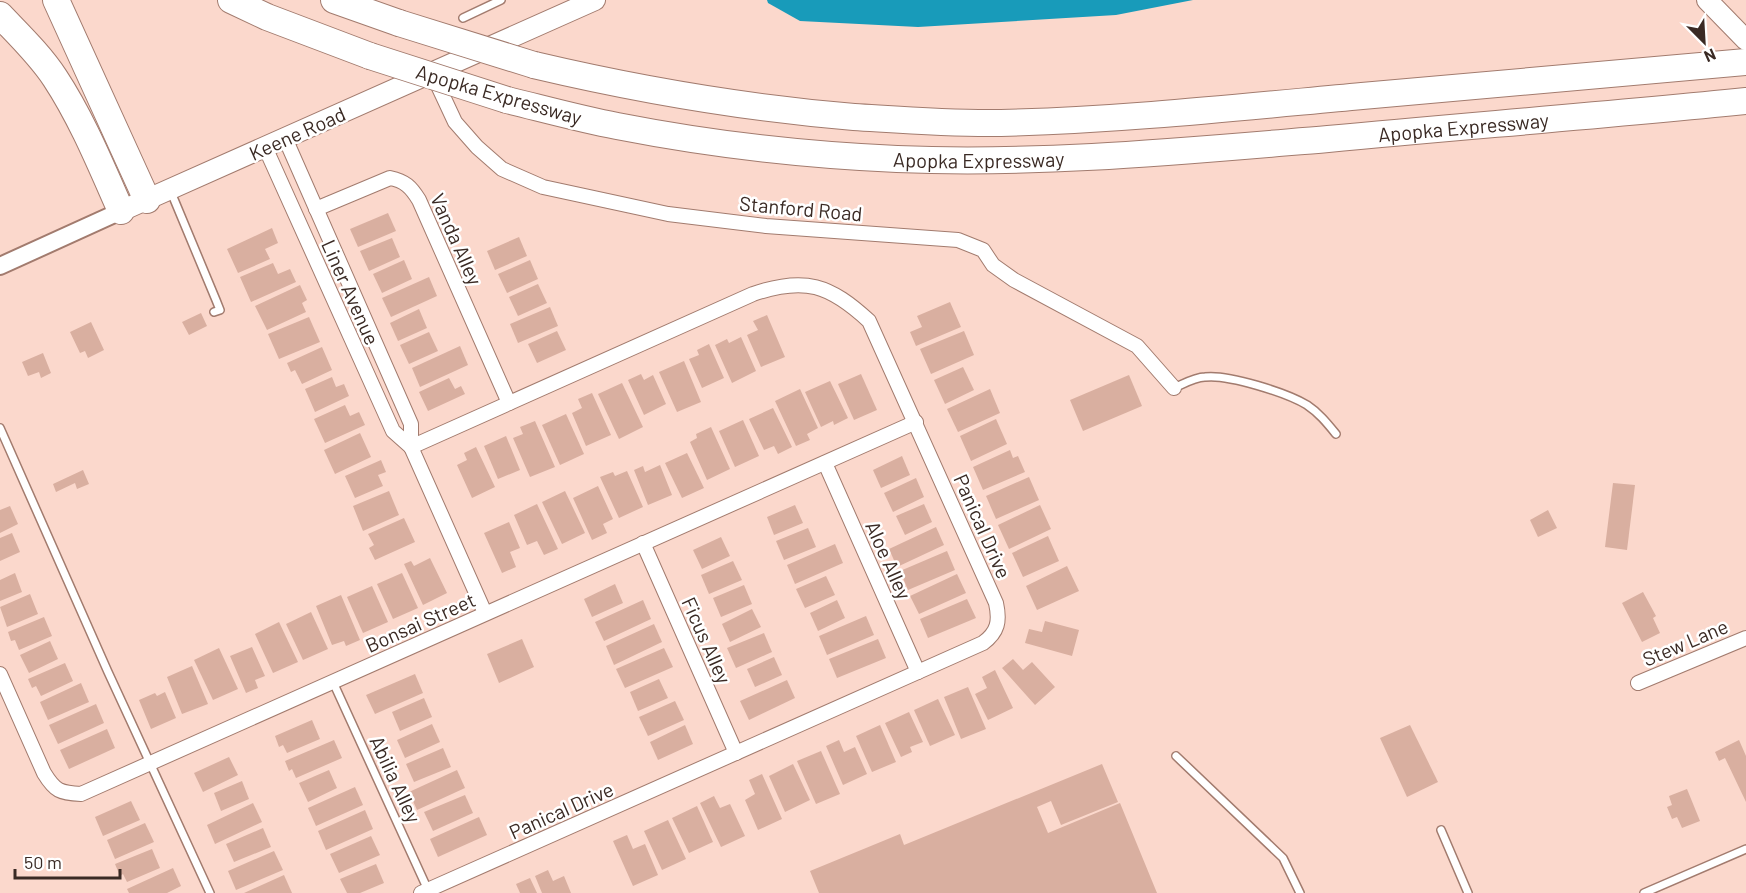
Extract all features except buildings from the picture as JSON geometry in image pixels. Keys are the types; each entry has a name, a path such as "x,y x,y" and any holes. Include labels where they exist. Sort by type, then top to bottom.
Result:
{"highway":[{"path":"56,0 147,200"},
{"name":"Apopka Expressway","path":"231,0 267,17 370,56 507,100 618,126 720,142 797,152 894,159 979,161 1078,159 1214,149 1746,101"},
{"name":"Apopka Expressway","path":"334,0 534,65 599,80 665,93 779,110 896,120 999,123 1115,117 1735,62"},
{"path":"0,15 28,43 55,77 82,124 121,211"}],"main road":[{"name":"Keene Road","path":"121,211 595,0"},
{"path":"1707,0 1746,40"}],"street":[{"name":"Stanford Road","path":"432,72 455,122 477,147 502,169 543,187 668,214 766,226 958,240 983,250 993,264 1014,280 1137,346 1174,388"},
{"name":"Liner Avenue","path":"285,138 411,424 411,447 485,614"},
{"name":"Liner Avenue","path":"265,147 393,431 411,447"},
{"name":"Vanda Alley","path":"316,209 390,178 402,180 412,188 509,403"},
{"name":"Keene Road","path":"0,266 121,211"},
{"name":"Panical Drive","path":"411,447 753,294 789,284 813,286 835,293 869,321 996,603 999,616 997,629 992,637 983,643 425,891"},
{"name":"Bonsai Street","path":"0,674 4,692 52,787 64,793 81,794 916,422"},
{"name":"Aloe Alley","path":"825,463 918,672"},
{"name":"Ficus Alley","path":"643,543 736,753"},
{"name":"Stew Lane","path":"1638,683 1746,638"}],"lane":[{"path":"463,18 501,0"},
{"path":"170,189 220,310 214,312"},
{"path":"1174,388 1204,376 1237,380 1268,389 1305,404 1321,416 1336,434"},
{"path":"0,428 210,893"},
{"name":"Abilia Alley","path":"333,682 425,891"},
{"path":"1176,756 1282,858 1300,893"},
{"path":"1441,830 1468,893"},
{"path":"1644,893 1746,849"}],"water":[{"path":"767,0 1193,0 1116,15 918,27 800,21 768,3"}]}
